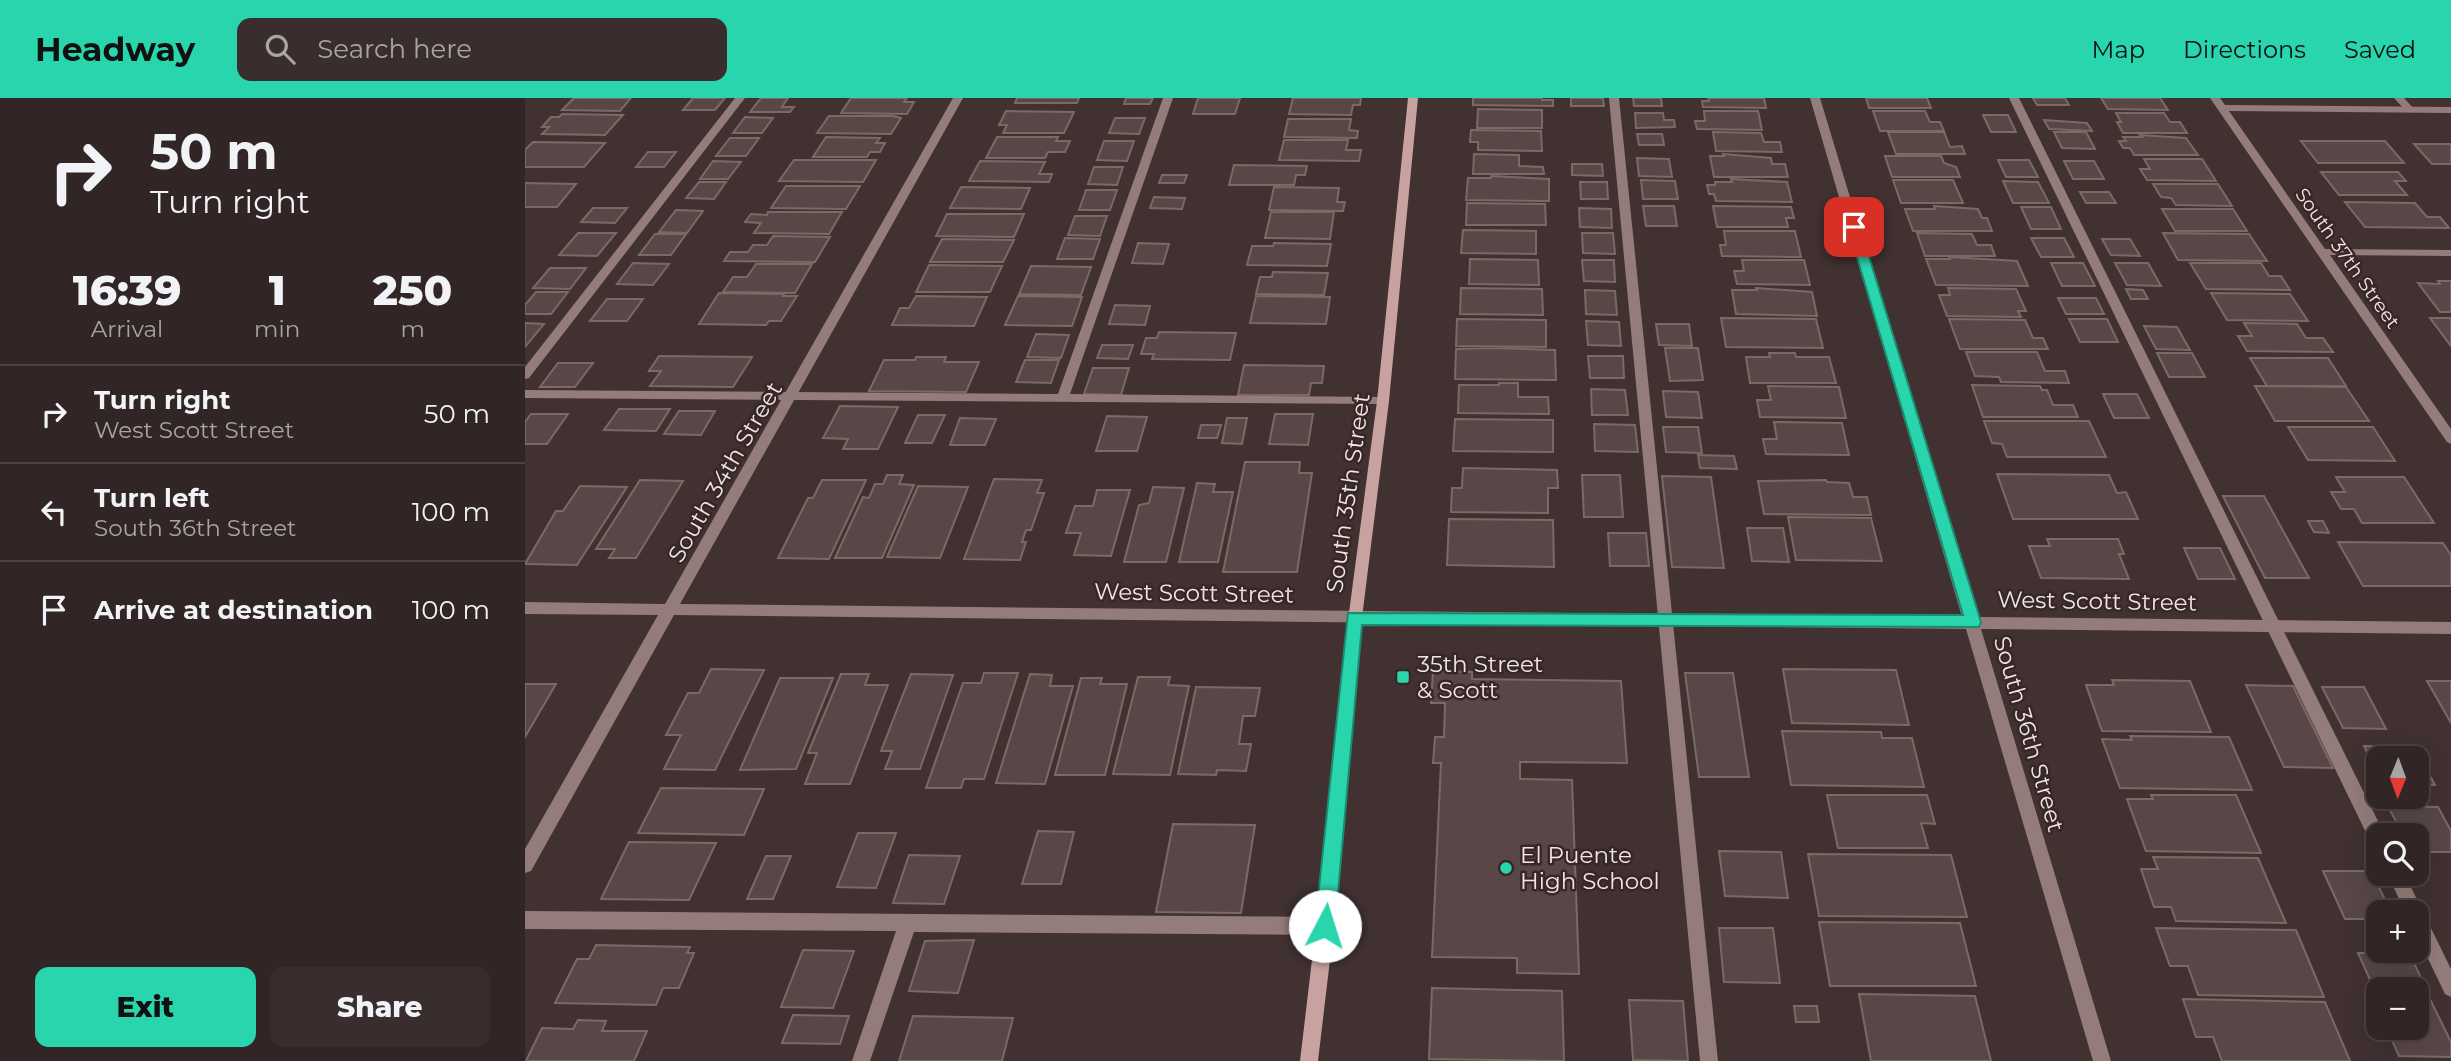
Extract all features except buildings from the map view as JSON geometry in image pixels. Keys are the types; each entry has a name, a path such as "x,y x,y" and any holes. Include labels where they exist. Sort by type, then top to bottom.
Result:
{"main road":[{"name":"South 35th Street","path":"1309,1061 1325,926 1354,618 1383,401 1413,98"}],"street":[{"path":"525,375 740,98"},
{"name":"South 34th Street","path":"525,865 958,98"},
{"path":"1063,398 1168,98"},
{"path":"1614,98 1709,1061"},
{"name":"South 36th Street","path":"1815,98 2102,1061"},
{"path":"2014,98 2370,823"},
{"path":"2399,98 2409,109"},
{"path":"2219,103 2451,110"},
{"name":"South 37th Street","path":"2219,103 2451,439"},
{"path":"2324,252 2451,253"},
{"path":"525,394 1383,401"},
{"name":"West Scott Street","path":"525,608 2451,628"},
{"path":"525,920 1325,926"},
{"path":"861,1061 908,923"},
{"path":"2429,943 2451,988"}],"place":[{"name":"35th Street & Scott","path":"1403,677"},
{"name":"El Puente High School","path":"1506,868"}],"route":[{"path":"1325,926 1354,618 1973,622 1854,227"}]}
